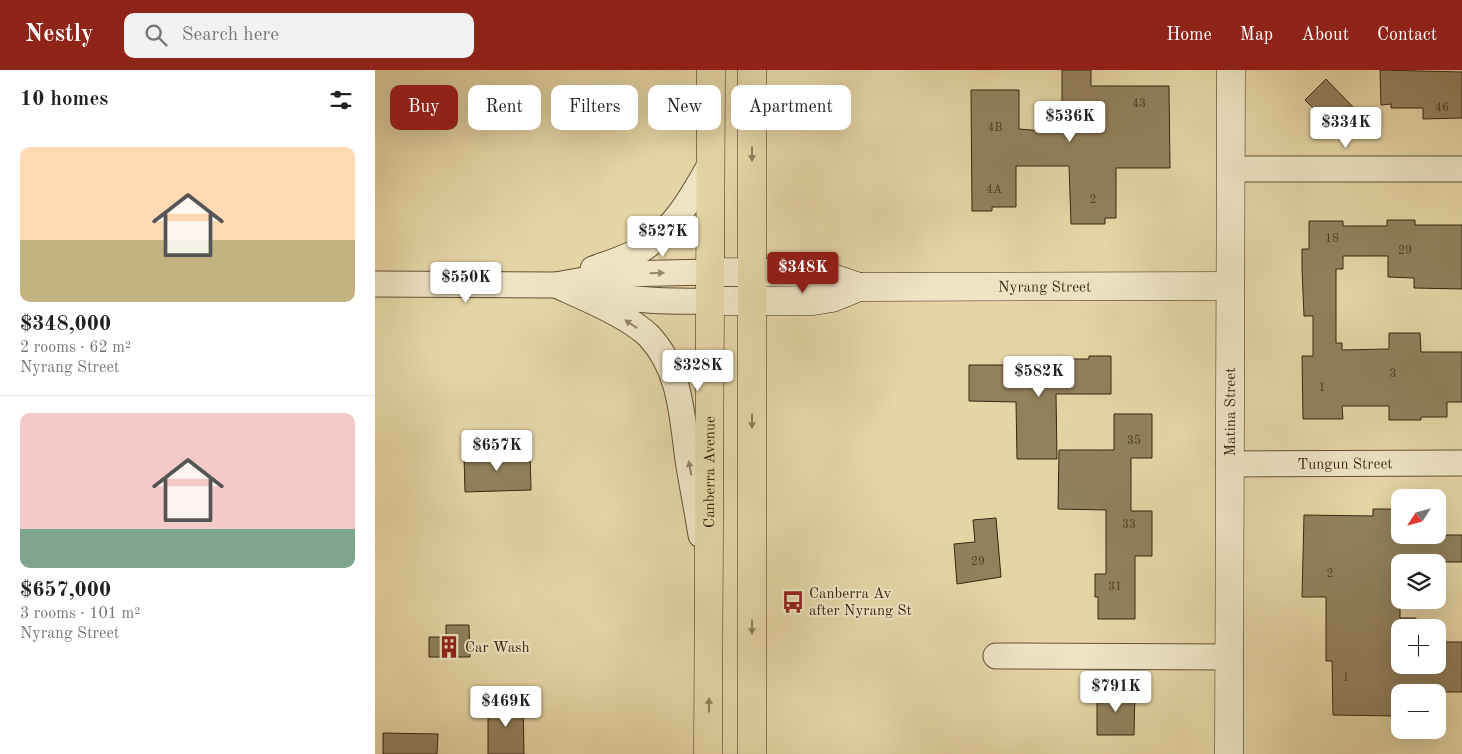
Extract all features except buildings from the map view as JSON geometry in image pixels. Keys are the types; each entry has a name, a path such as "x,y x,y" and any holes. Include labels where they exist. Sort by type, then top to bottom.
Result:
{"highway":[{"name":"Canberra Avenue","path":"708,754 711,70"},
{"path":"752,70 752,754"}],"street":[{"name":"Matina Street","path":"1229,754 1231,70"},
{"path":"556,285 643,248 672,225 692,197 711,163"},
{"path":"1230,168 1462,169"},
{"name":"Nyrang Street","path":"375,284 556,285 617,274 752,271 818,273 859,287 1230,286"},
{"path":"556,285 609,310 649,336 670,367 684,413 688,458 709,585"},
{"name":"Nyrang Street","path":"556,285 619,298 665,302 711,301 752,303 813,301 832,298 859,287"},
{"name":"Tungun Street","path":"1229,464 1462,463"},
{"path":"996,656 1230,657"}],"place":[{"name":"Canberra Av after Nyrang St","path":"793,602"},
{"name":"Car Wash","path":"449,647"}]}
